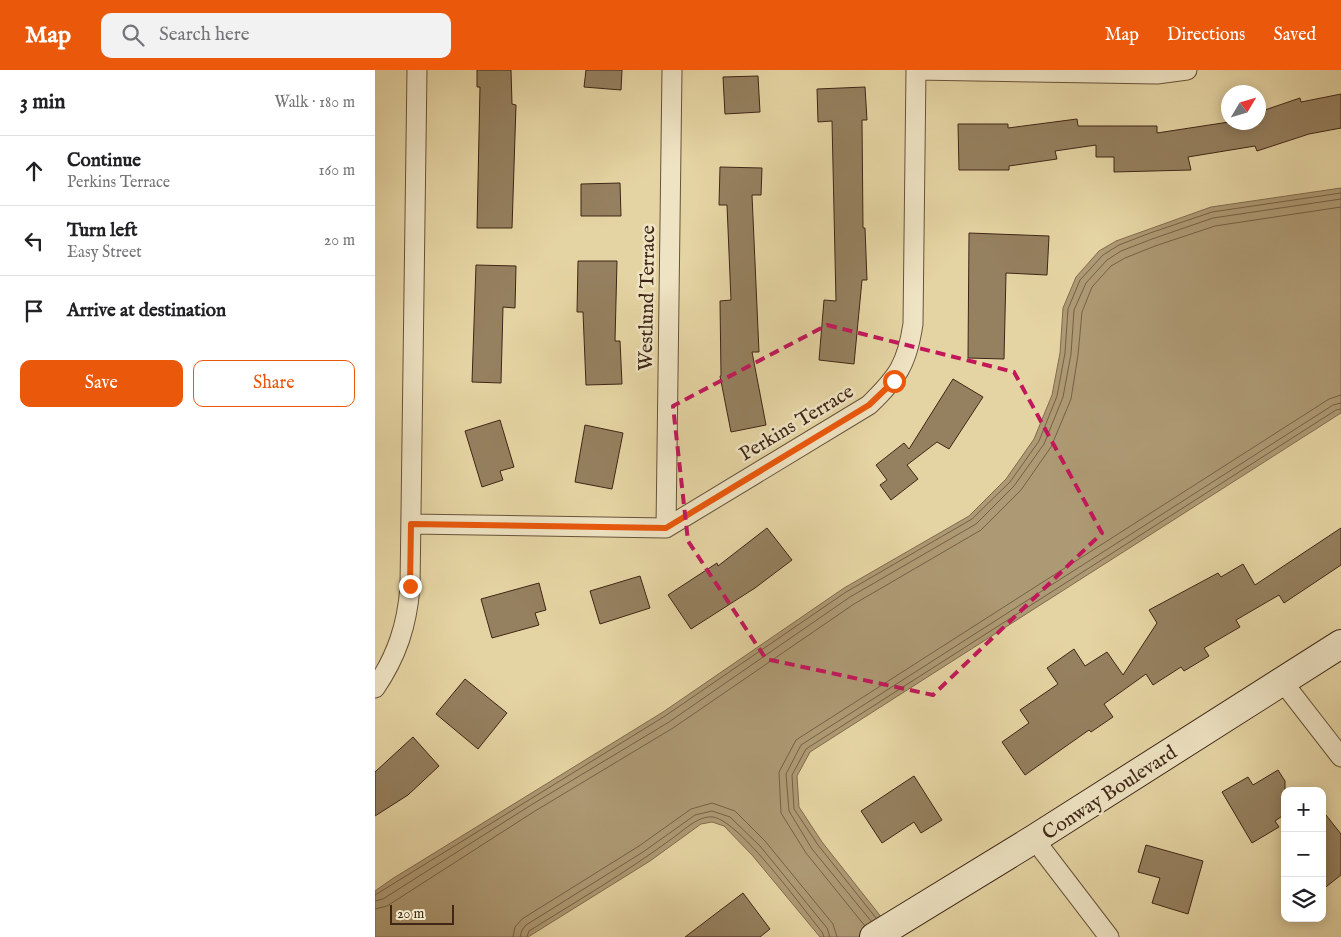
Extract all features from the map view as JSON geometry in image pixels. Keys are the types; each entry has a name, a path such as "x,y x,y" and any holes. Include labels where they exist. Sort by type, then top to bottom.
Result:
{"street":[{"path":"375,688 397,649 407,615 411,524 417,70"},
{"name":"Westlund Terrace","path":"666,528 672,70"},
{"path":"917,70 1157,74 1187,70"},
{"name":"Perkins Terrace","path":"666,528 869,405 894,381 909,351 913,324 917,70"},
{"path":"411,524 666,528"},
{"name":"Conway Boulevard","path":"875,937 1034,839 1341,644"},
{"path":"1282,681 1341,757"},
{"path":"1034,839 1109,937"}],"highlighted area":[{"path":"827,325 1014,372 1102,533 933,695 766,659 688,541 673,406"}],"water":[{"path":"1341,188 1341,413 810,752 797,776 799,807 822,842 897,937 820,937 752,855 724,826 712,822 701,824 650,861 528,937 375,937 375,891 663,712 844,588 969,516 1006,479 1034,439 1052,395 1060,353 1063,308 1076,277 1099,251 1116,241 1211,207"}],"building":[{"path":"477,70 511,70 512,104 516,105 512,228 477,228 480,87 477,87"},
{"path":"586,70 622,70 621,90 584,87"},
{"path":"758,76 760,112 725,114 723,77"},
{"path":"865,87 867,120 862,120 863,228 865,228 867,280 862,280 854,364 819,360 824,300 836,301 832,121 818,122 817,89"},
{"path":"1341,94 1341,128 1309,134 1257,151 1255,146 1188,157 1191,170 1114,172 1114,157 1096,157 1096,145 1055,151 1057,159 1009,166 1009,170 959,170 958,124 1008,124 1008,128 1077,119 1078,126 1157,126 1157,133 1221,123 1221,130 1266,130 1266,110 1300,98 1301,102"},
{"path":"720,167 762,168 761,195 752,195 759,352 752,352 766,425 731,432 720,376 720,301 731,300 727,205 719,205"},
{"path":"620,183 621,216 581,216 581,184"},
{"path":"969,233 1049,236 1047,275 1006,273 1004,359 968,358"},
{"path":"578,261 617,261 615,341 620,341 622,384 586,385 583,312 577,312"},
{"path":"476,265 516,266 515,308 503,307 501,383 472,382"},
{"path":"953,379 983,397 949,449 937,442 907,465 918,479 891,500 880,485 887,480 876,465 904,443 909,449"},
{"path":"500,420 514,467 500,471 503,480 482,487 465,431"},
{"path":"585,425 623,433 612,489 575,482"},
{"path":"767,528 792,560 755,588 691,629 668,595 717,563 718,566"},
{"path":"1341,528 1341,565 1284,603 1279,595 1236,620 1240,627 1204,648 1209,656 1184,671 1181,667 1153,685 1146,674 1104,704 1113,717 1091,732 1089,730 1025,775 1002,742 1029,723 1020,710 1058,684 1047,668 1074,649 1085,666 1107,652 1123,675 1157,623 1149,610 1218,573 1221,577 1243,564 1255,585"},
{"path":"640,576 650,608 600,624 590,591"},
{"path":"539,583 546,610 535,613 539,625 492,638 481,599"},
{"path":"465,679 507,713 478,749 436,714"},
{"path":"413,737 439,766 408,795 375,816 375,772"},
{"path":"1278,770 1285,781 1285,787 1281,787 1281,817 1275,821 1279,827 1252,843 1222,792 1248,777 1253,785"},
{"path":"914,776 942,820 921,833 914,822 882,843 861,811"},
{"path":"1326,815 1341,834 1341,875 1326,887"},
{"path":"1146,845 1203,861 1188,914 1152,903 1160,878 1138,872"},
{"path":"743,893 770,929 760,937 685,937"}],"route":[{"path":"410,586 411,524 666,528 869,405 894,381"}]}
